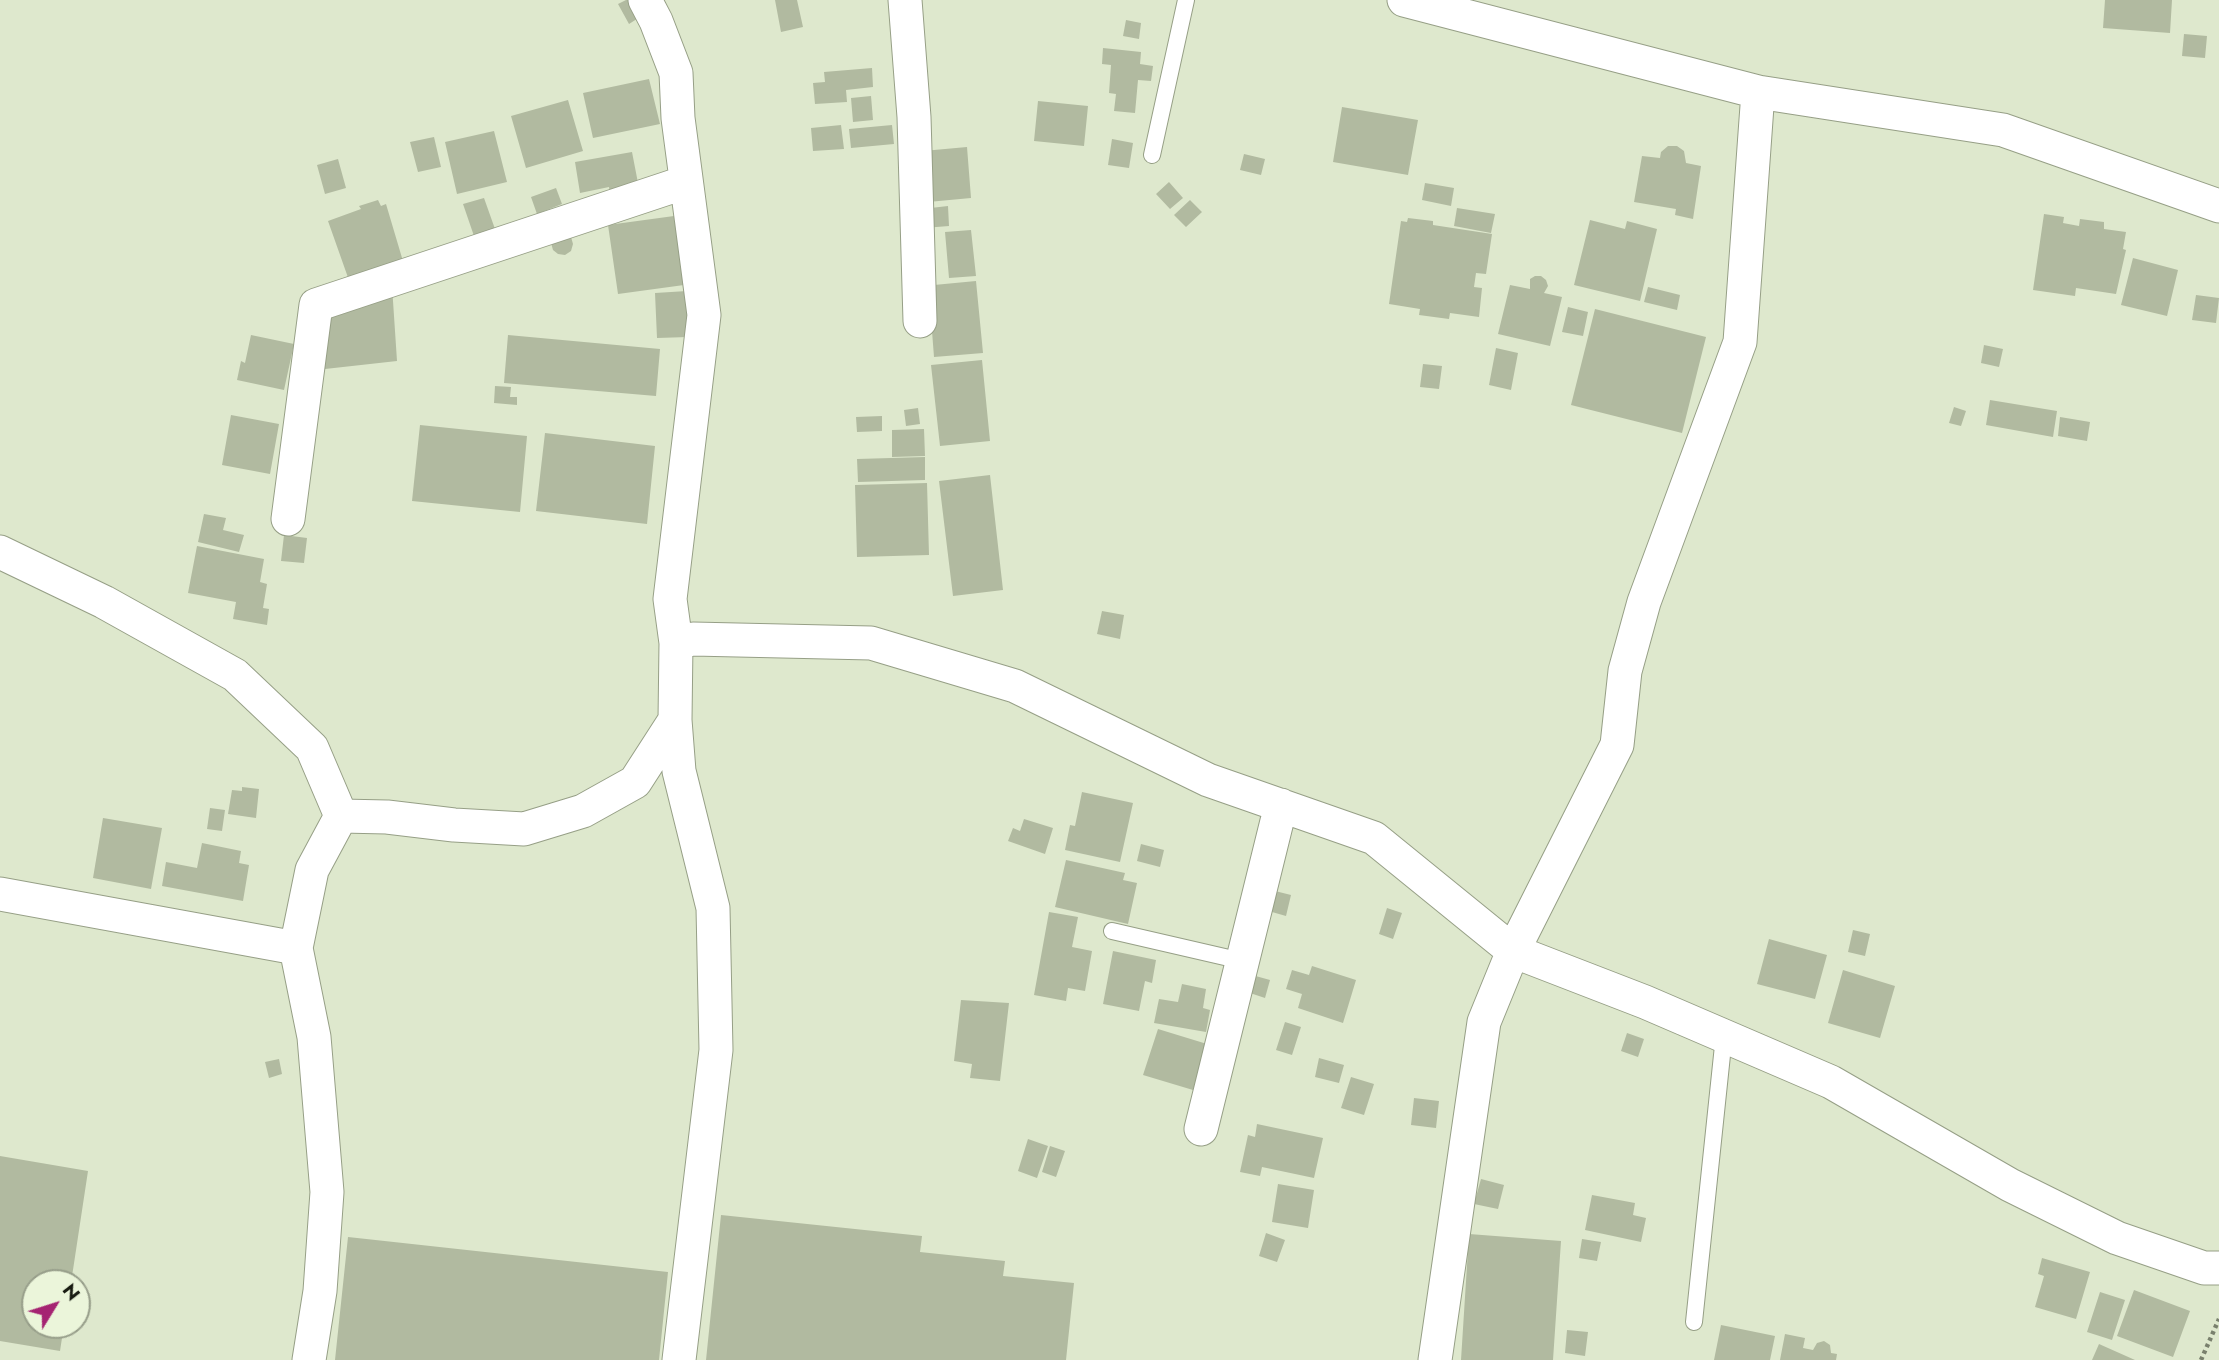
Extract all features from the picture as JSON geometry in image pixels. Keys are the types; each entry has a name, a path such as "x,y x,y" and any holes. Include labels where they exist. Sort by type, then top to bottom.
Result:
{"street":[{"path":"645,0 676,73 678,118 704,315 670,599 676,643 675,720 679,771 713,908 716,1051 679,1360"},
{"path":"905,0 914,117 920,321"},
{"path":"1405,0 1758,92 2003,130 2219,206"},
{"path":"1434,1360 1484,1022 1513,951 1617,745 1625,671 1644,602 1740,342 1758,92"},
{"path":"288,519 316,305 686,182"},
{"path":"0,552 104,602 235,675 312,748 341,816"},
{"path":"676,643 693,639 871,643 1015,686 1208,780 1374,838 1513,951 1645,1002 1830,1082 2010,1185 2117,1238 2204,1268 2219,1268"},
{"path":"341,816 387,817 454,825 524,829 583,811 635,782 675,720"},
{"path":"1201,1129 1281,805"},
{"path":"309,1360 320,1291 327,1192 314,1037 296,948 312,870 341,816"},
{"path":"0,894 296,948"}],"lane":[{"path":"1152,155 1186,0"},
{"path":"1112,931 1242,961"},
{"path":"1694,1322 1724,1036"}],"path":[{"path":"2201,1360 2219,1319"}],"building":[{"path":"631,0 640,17 629,24 618,4"},
{"path":"775,0 797,0 803,27 781,32"},
{"path":"2105,0 2172,0 2170,33 2103,28"},
{"path":"1126,20 1141,23 1139,39 1123,36"},
{"path":"2184,34 2207,36 2205,58 2182,56"},
{"path":"1103,48 1141,52 1140,64 1153,66 1151,81 1138,80 1135,113 1114,111 1116,94 1109,93 1111,65 1102,64"},
{"path":"872,68 873,87 846,90 847,102 815,104 813,83 825,82 824,72"},
{"path":"649,79 660,124 593,138 583,93"},
{"path":"871,96 873,120 853,122 851,98"},
{"path":"568,100 583,151 526,168 511,116"},
{"path":"1038,101 1088,106 1084,146 1034,141"},
{"path":"1342,107 1418,120 1408,175 1333,162"},
{"path":"841,125 844,149 813,151 811,128"},
{"path":"892,125 894,144 851,148 849,129"},
{"path":"494,131 507,182 457,194 445,142"},
{"path":"434,137 441,167 418,172 410,142"},
{"path":"1112,139 1133,143 1129,168 1108,165"},
{"path":"1668,146 1677,146 1684,151 1686,163 1701,166 1693,219 1675,215 1676,209 1634,202 1642,156 1660,158 1661,152"},
{"path":"967,147 971,198 928,202 923,151"},
{"path":"632,152 638,183 610,195 609,187 580,193 575,162"},
{"path":"1244,154 1265,159 1261,175 1240,170"},
{"path":"338,159 346,188 325,194 317,165"},
{"path":"1169,182 1183,198 1170,209 1156,194"},
{"path":"1425,183 1454,188 1451,206 1422,200"},
{"path":"556,188 562,204 537,214 531,197"},
{"path":"484,198 495,229 474,236 463,204"},
{"path":"378,200 381,206 386,204 405,268 351,286 328,221"},
{"path":"1190,200 1202,212 1186,227 1174,215"},
{"path":"948,206 949,226 924,228 922,209"},
{"path":"1457,208 1495,214 1491,233 1454,226"},
{"path":"2044,214 2064,217 2063,223 2079,226 2080,219 2104,222 2104,229 2126,232 2123,249 2126,250 2116,294 2076,288 2075,296 2033,290"},
{"path":"674,216 684,285 618,294 608,225"},
{"path":"1408,218 1433,221 1433,225 1492,234 1486,274 1476,273 1474,287 1482,288 1479,317 1450,313 1449,319 1419,315 1420,309 1389,304 1401,221 1407,222"},
{"path":"1590,220 1625,229 1627,221 1657,229 1640,301 1574,285"},
{"path":"971,230 976,276 949,278 945,232"},
{"path":"571,237 571,251 565,255 553,250 551,243"},
{"path":"2133,258 2178,270 2167,316 2121,305"},
{"path":"1535,276 1546,280 1548,286 1544,293 1562,297 1550,346 1498,334 1510,285 1530,289 1530,279"},
{"path":"976,281 983,353 934,357 931,318 937,318 934,285"},
{"path":"392,286 397,361 325,369 325,306"},
{"path":"1648,287 1680,295 1677,310 1644,302"},
{"path":"687,291 688,337 657,338 655,293"},
{"path":"2196,295 2219,298 2216,323 2192,320"},
{"path":"1568,307 1588,312 1583,336 1562,332"},
{"path":"1595,309 1706,337 1682,433 1571,405"},
{"path":"251,335 294,344 284,390 237,380 241,361 245,363"},
{"path":"508,335 660,349 656,396 504,383"},
{"path":"1984,345 2003,349 1999,367 1981,363"},
{"path":"1496,348 1518,353 1511,390 1489,385"},
{"path":"982,360 990,441 940,446 931,365"},
{"path":"1423,364 1442,366 1439,389 1420,387"},
{"path":"495,386 511,387 510,397 517,397 517,405 494,403"},
{"path":"1990,400 2057,411 2053,437 1986,425"},
{"path":"1954,407 1966,411 1961,426 1949,423"},
{"path":"918,408 920,424 906,426 904,410"},
{"path":"231,415 279,424 270,474 222,465"},
{"path":"882,416 882,431 857,432 856,417"},
{"path":"2060,417 2090,422 2087,441 2058,436"},
{"path":"420,425 527,436 520,512 412,501"},
{"path":"924,429 925,456 892,457 892,430"},
{"path":"545,433 655,446 647,524 536,511"},
{"path":"925,457 925,480 858,482 857,459"},
{"path":"990,475 1003,590 953,596 939,481"},
{"path":"927,483 929,555 857,557 855,485"},
{"path":"204,514 226,518 223,530 244,535 239,552 198,542"},
{"path":"284,535 307,538 304,563 281,561"},
{"path":"197,546 264,559 260,582 267,584 263,608 269,609 267,625 233,619 236,602 188,593"},
{"path":"1102,611 1124,615 1120,639 1097,634"},
{"path":"242,787 259,789 256,818 228,814 232,790 242,791"},
{"path":"1082,792 1133,803 1120,862 1065,850 1070,825 1075,826"},
{"path":"210,808 225,810 222,831 207,829"},
{"path":"103,818 162,828 151,889 93,878"},
{"path":"1024,819 1053,828 1045,854 1008,841 1013,828 1020,831"},
{"path":"202,843 241,851 239,863 249,865 243,901 162,886 166,862 197,868"},
{"path":"1141,844 1164,850 1160,867 1137,861"},
{"path":"1066,860 1125,873 1123,880 1137,883 1128,924 1055,907"},
{"path":"1271,890 1291,895 1286,916 1265,910"},
{"path":"1387,908 1402,913 1393,939 1379,934"},
{"path":"1049,912 1078,917 1072,947 1092,951 1085,991 1068,988 1066,1001 1034,995"},
{"path":"1853,930 1870,934 1865,956 1848,952"},
{"path":"1769,939 1827,955 1815,999 1757,984"},
{"path":"1113,951 1156,960 1152,983 1145,981 1139,1011 1103,1004"},
{"path":"1312,966 1356,980 1343,1023 1298,1008 1302,994 1286,989 1292,970 1309,975"},
{"path":"1843,970 1895,986 1880,1038 1828,1023"},
{"path":"1252,975 1270,980 1265,998 1247,992"},
{"path":"1182,984 1206,989 1203,1008 1210,1010 1206,1032 1154,1023 1159,999 1178,1002"},
{"path":"961,1000 1009,1003 1000,1081 970,1078 972,1064 954,1061"},
{"path":"1285,1022 1301,1027 1292,1055 1276,1050"},
{"path":"1158,1029 1207,1044 1193,1090 1143,1075"},
{"path":"1627,1033 1644,1039 1638,1057 1621,1051"},
{"path":"1319,1058 1344,1065 1339,1083 1315,1077"},
{"path":"279,1059 282,1074 269,1078 265,1062"},
{"path":"1351,1077 1374,1084 1364,1115 1341,1108"},
{"path":"1414,1098 1439,1101 1436,1128 1411,1125"},
{"path":"1257,1124 1323,1138 1314,1178 1262,1167 1260,1176 1240,1172 1248,1135 1255,1137"},
{"path":"1028,1139 1048,1146 1037,1178 1018,1171"},
{"path":"1050,1146 1065,1151 1056,1177 1042,1172"},
{"path":"0,1156 88,1171 73,1269 21,1269 21,1339 62,1339 60,1351 0,1341"},
{"path":"1481,1179 1504,1185 1498,1209 1474,1204"},
{"path":"1278,1184 1314,1190 1308,1228 1272,1222"},
{"path":"1592,1195 1635,1203 1633,1215 1646,1218 1641,1242 1585,1230"},
{"path":"721,1215 922,1236 920,1252 1005,1261 1003,1276 1074,1283 1066,1360 706,1360"},
{"path":"1266,1233 1285,1240 1277,1262 1259,1256"},
{"path":"1469,1234 1561,1241 1553,1360 1461,1360"},
{"path":"348,1237 668,1272 659,1360 335,1360"},
{"path":"1582,1239 1601,1242 1597,1261 1579,1258"},
{"path":"2042,1258 2090,1272 2076,1319 2035,1307 2044,1276 2038,1274"},
{"path":"2134,1290 2190,1311 2173,1357 2117,1336"},
{"path":"2100,1292 2125,1300 2112,1340 2087,1332"},
{"path":"1721,1325 1775,1336 1770,1360 1714,1360"},
{"path":"1567,1330 1588,1332 1585,1356 1565,1353"},
{"path":"1785,1334 1805,1338 1803,1348 1813,1350 1817,1343 1824,1341 1830,1345 1831,1353 1837,1354 1836,1360 1780,1360"},
{"path":"2099,1344 2135,1360 2092,1360"}]}
